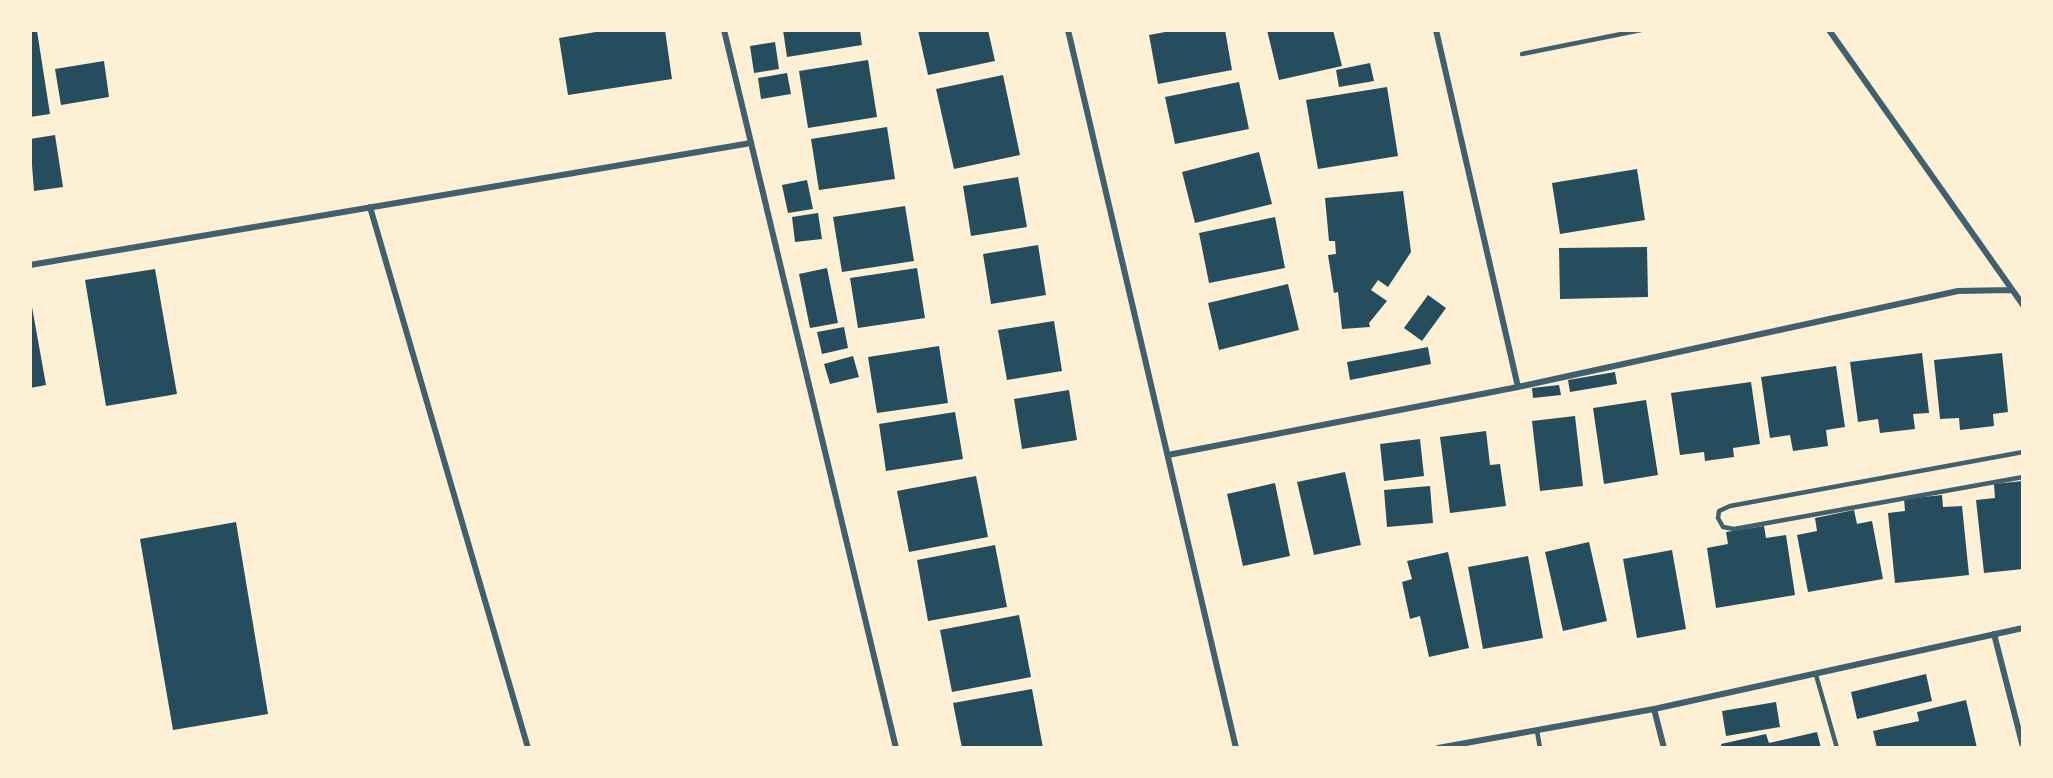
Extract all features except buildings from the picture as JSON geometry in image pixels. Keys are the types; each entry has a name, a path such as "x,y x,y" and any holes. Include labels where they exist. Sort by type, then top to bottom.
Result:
{"street":[{"path":"724,30 897,748"},
{"path":"1068,30 1236,748"},
{"path":"1436,30 1518,387"},
{"path":"1829,30 2023,305"},
{"path":"30,265 751,143"},
{"path":"370,207 528,748"},
{"path":"1168,455 1518,387 1958,291 2012,290"},
{"path":"1438,748 1654,710 2023,628"},
{"path":"1994,634 2023,747"},
{"path":"1654,710 1664,748"}],"lane":[{"path":"1522,54 1641,30"},
{"path":"2023,452 1724,507 1718,518 1723,527 1734,529 2023,477"},
{"path":"1816,675 1837,748"},
{"path":"1536,730 1540,748"}]}
